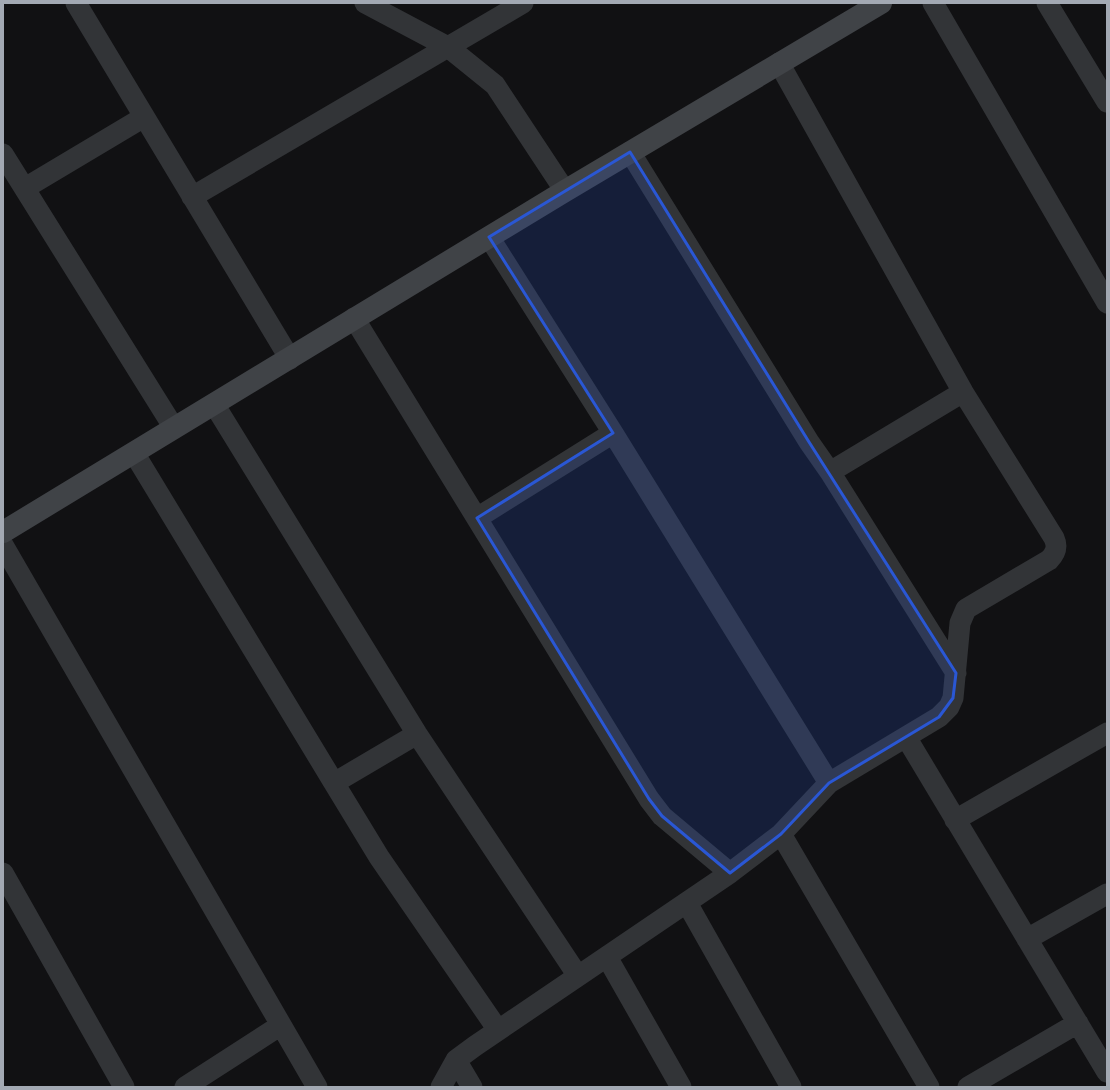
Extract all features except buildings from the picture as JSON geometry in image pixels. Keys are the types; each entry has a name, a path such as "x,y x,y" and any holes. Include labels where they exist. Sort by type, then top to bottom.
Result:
{"main road":[{"path":"3,532 290,359 354,318 881,3"}],"street":[{"path":"76,3 290,359"},
{"path":"366,3 448,46 495,85 565,191"},
{"path":"192,197 523,3"},
{"path":"933,3 1107,303"},
{"path":"1047,3 1107,102"},
{"path":"441,1087 456,1060 498,1030 687,903 730,872 781,834 829,783 939,717 949,707 953,698 960,623 966,609 1050,560 1056,550 1057,543 963,392 779,63"},
{"path":"24,188 144,117"},
{"path":"630,152 805,436 830,472 956,672"},
{"path":"3,154 174,428"},
{"path":"490,237 829,783"},
{"path":"354,318 649,799 662,816 730,872"},
{"path":"830,472 963,392"},
{"path":"214,404 417,734 578,976"},
{"path":"477,518 613,433"},
{"path":"134,453 379,857 498,1030"},
{"path":"3,545 317,1087"},
{"path":"334,783 417,734"},
{"path":"906,737 1107,1072"},
{"path":"955,820 1105,738"},
{"path":"781,834 929,1087"},
{"path":"3,873 124,1087"},
{"path":"1027,939 1107,894"},
{"path":"687,903 791,1087"},
{"path":"607,957 681,1087"},
{"path":"968,1087 1078,1024"},
{"path":"185,1087 282,1025"},
{"path":"456,1060 472,1087"}],"highlighted area":[{"path":"630,152 809,442 956,673 953,698 939,717 829,783 781,834 730,873 662,816 649,799 477,518 613,433 489,237"}]}
